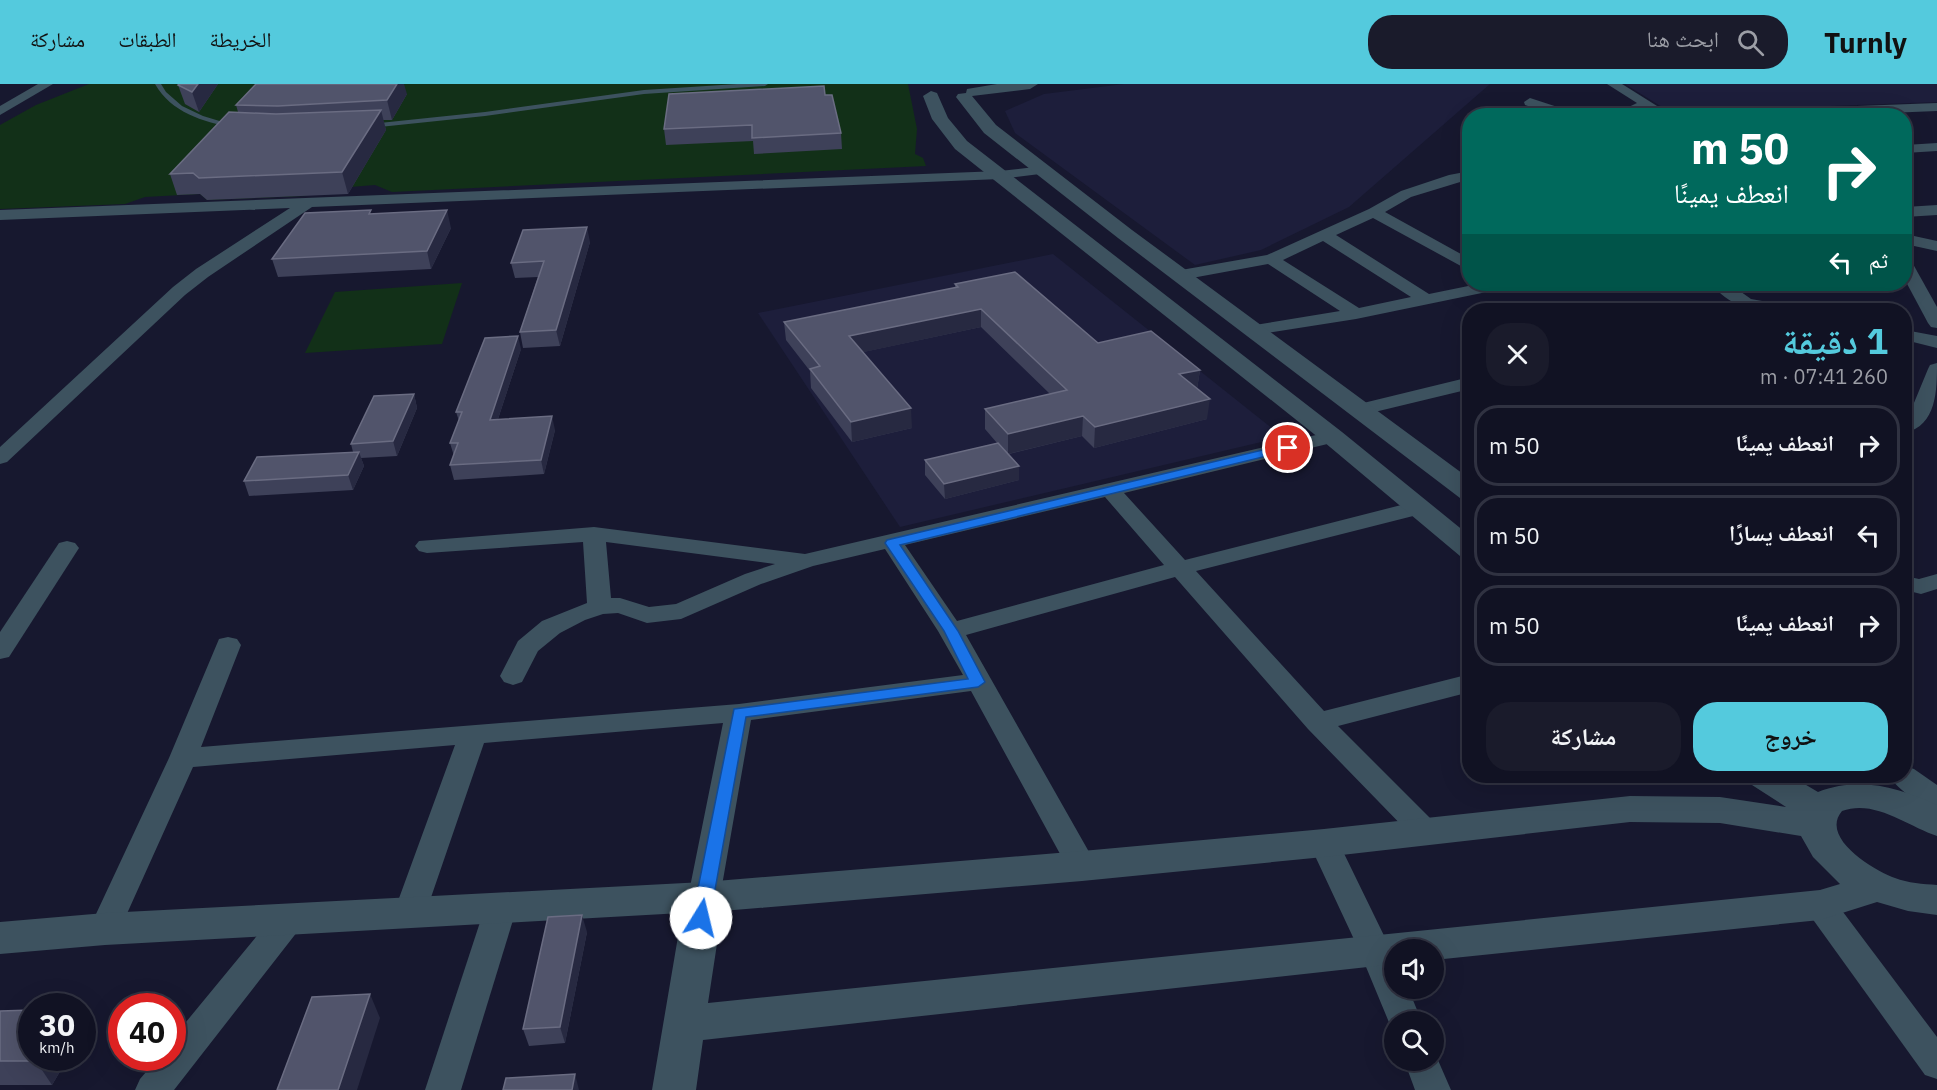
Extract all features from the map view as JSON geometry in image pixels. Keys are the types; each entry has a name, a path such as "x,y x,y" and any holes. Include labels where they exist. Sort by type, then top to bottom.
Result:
{"street":[{"path":"0,111 47,84"},
{"path":"931,88 945,98 964,88 1030,84"},
{"path":"1613,84 1654,108"},
{"path":"931,88 940,119 961,145 1333,437 1462,544"},
{"path":"964,88 990,129 1358,410 1462,486"},
{"path":"1530,102 1548,108"},
{"path":"1637,108 1647,104"},
{"path":"1912,108 1937,107"},
{"path":"1912,149 1937,147"},
{"path":"0,215 1000,175 1043,170"},
{"path":"1181,275 1271,259 1374,212 1406,194 1462,177"},
{"path":"0,458 179,291 202,273 308,203"},
{"path":"1912,212 1937,210"},
{"path":"1374,212 1462,262"},
{"path":"1912,212 1937,216"},
{"path":"1324,235 1425,299"},
{"path":"1912,241 1937,246"},
{"path":"1271,259 1356,314"},
{"path":"1912,277 1937,323"},
{"path":"1255,330 1356,314 1465,291"},
{"path":"1727,291 1740,303"},
{"path":"1912,337 1937,342"},
{"path":"1920,423 1937,369"},
{"path":"1358,410 1462,386"},
{"path":"513,676 527,647 551,627 600,607 620,605 647,615 664,615 681,611 753,579 807,561 892,543 1333,437"},
{"path":"1109,489 1318,722 1424,830"},
{"path":"951,631 1180,568 1417,508"},
{"path":"427,546 594,534 807,561"},
{"path":"594,534 600,607"},
{"path":"892,543 951,631 1082,866"},
{"path":"0,651 67,548"},
{"path":"1912,585 1921,587 1937,581"},
{"path":"105,929 183,758 228,645"},
{"path":"183,758 739,713 978,682"},
{"path":"1318,722 1462,685"},
{"path":"674,1090 704,897 739,713"},
{"path":"410,912 473,735"},
{"path":"1774,783 1819,818 1822,841 1834,858 1853,874 1878,887 1908,897 1937,900"},
{"path":"1819,818 1832,801 1891,786 1905,805 1936,814"},
{"path":"0,938 290,918 704,897 1082,866 1324,843 1630,808 1720,810 1819,818"},
{"path":"1324,843 1375,950 1400,1011"},
{"path":"686,1024 1820,905 1878,887"},
{"path":"1820,905 1937,1064"},
{"path":"443,1090 501,907"},
{"path":"153,1090 290,918"},
{"path":"1425,1071 1433,1090"}],"lane":[{"path":"158,84 164,95 196,116 239,128"},
{"path":"361,127 485,114 629,94 765,84"},
{"path":"623,89 629,94"}],"shaded area":[{"path":"1124,84 1490,84 1349,207 1261,250 1195,265 1015,133 1005,111 1044,94"},
{"path":"1625,84 1937,84 1937,102 1777,108 1664,108"},
{"path":"1053,254 1283,437 900,527 758,313"}],"green space":[{"path":"89,84 908,84 917,129 915,154 923,158 926,166 392,192 375,185 325,189 304,196 207,200 200,194 145,197 125,204 0,209 0,125 36,105"},
{"path":"462,283 442,344 305,353 335,292"}],"building":[{"path":"179,84 198,84 192,92"},
{"path":"256,84 397,84 387,100 278,106 236,105"},
{"path":"824,86 825,95 832,95 841,133 752,138 752,125 664,129 669,94"},
{"path":"381,110 342,172 199,178 193,173 170,174 229,112 276,114"},
{"path":"371,210 369,214 447,210 427,251 272,259 305,213"},
{"path":"587,227 556,330 520,332 544,261 511,263 523,230"},
{"path":"1015,272 1098,343 1151,331 1200,370 1179,374 1210,399 1095,427 1083,416 1008,434 985,409 1067,390 981,309 849,336 911,408 851,422 810,369 820,366 784,322 958,287 955,284"},
{"path":"518,336 490,420 552,416 541,460 450,465 458,443 450,443 462,412 456,412 485,338"},
{"path":"414,394 393,441 351,444 374,396"},
{"path":"998,443 1019,466 944,484 925,460"},
{"path":"359,452 348,475 244,481 257,457"},
{"path":"582,915 560,1027 523,1029 548,917"},
{"path":"370,994 338,1090 277,1090 312,997"},
{"path":"18,1010 18,1061 0,1061 0,1011"},
{"path":"575,1074 572,1090 503,1090 506,1078"}],"route":[{"path":"701,918 739,713 978,682 951,631 892,543 1109,489 1288,448"}]}
